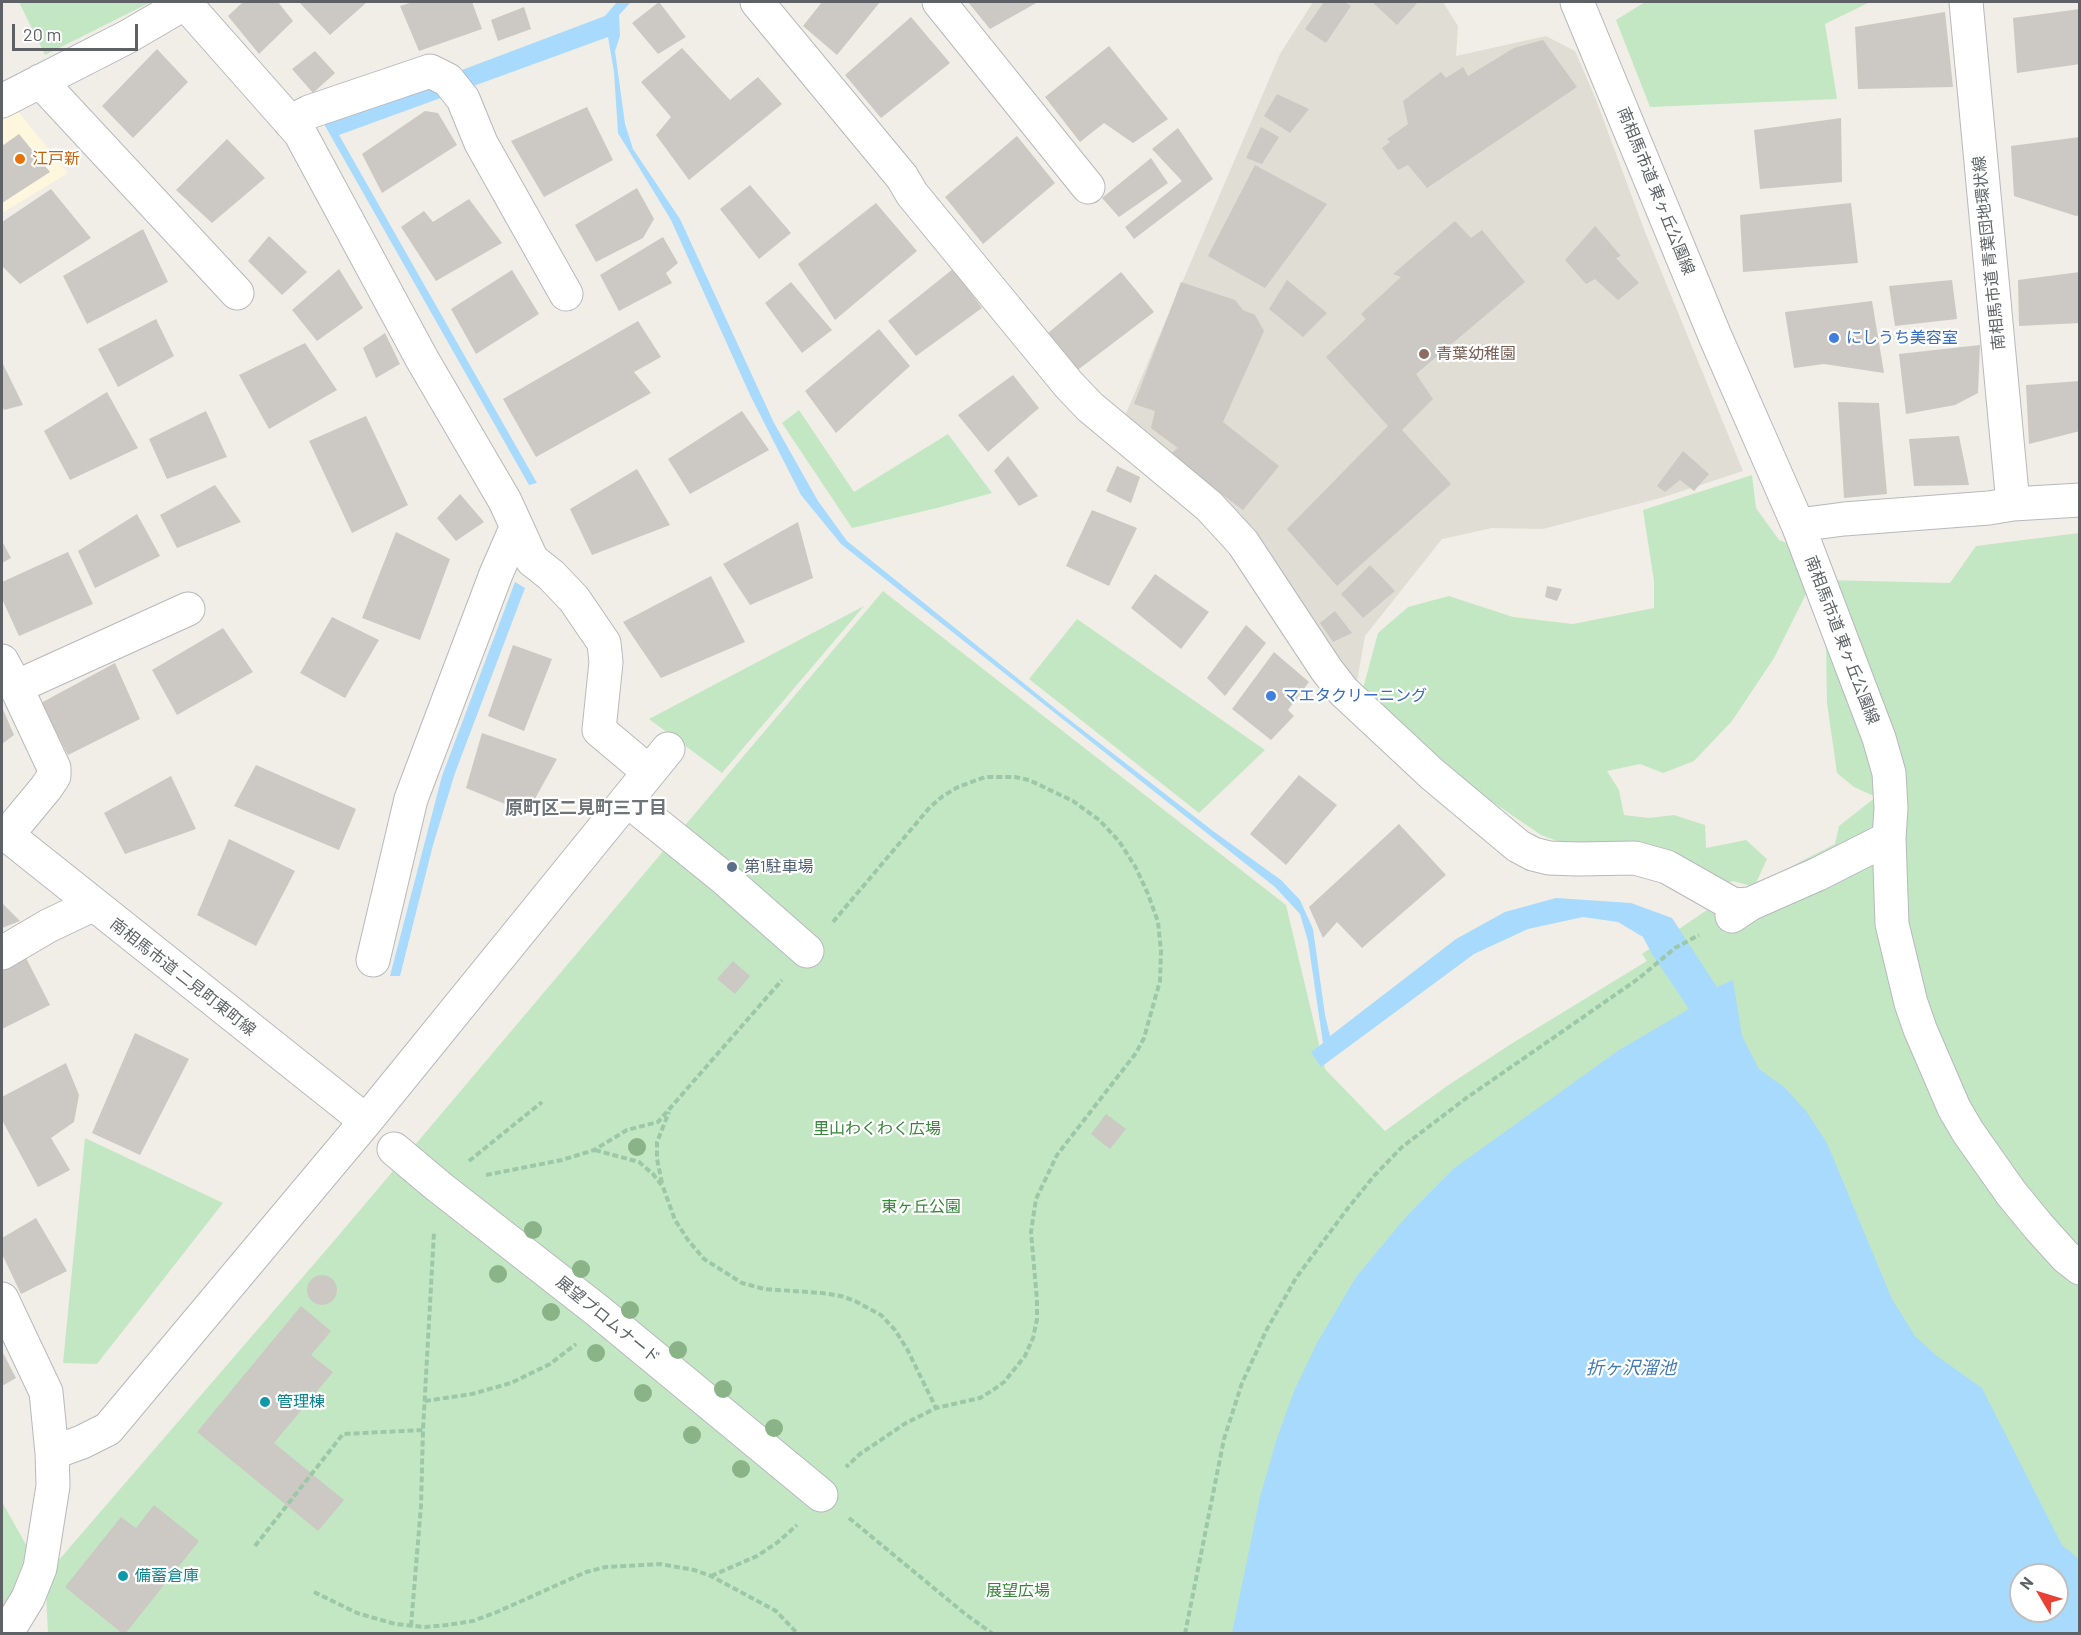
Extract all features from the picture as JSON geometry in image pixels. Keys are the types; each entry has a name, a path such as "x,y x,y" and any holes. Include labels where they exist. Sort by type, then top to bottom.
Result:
{"street":[{"path":"2,101 128,37 186,2 300,134 422,359 505,501 532,560 574,599 603,643 606,662 599,730 659,761 366,1121 108,1429 52,1453"},
{"path":"758,2 1069,386 1090,407 1209,506 1243,543 1342,691 1432,774 1518,846 1533,854 1549,858 1635,858 1667,867 1734,905 1750,904"},
{"path":"939,2 1088,187"},
{"name":"南相馬市道 東ヶ丘公園線","path":"1577,2 1711,326 1798,525 1879,738 1889,773 1892,924 1911,1003 1930,1054 1954,1108 1985,1156 2038,1226 2079,1268"},
{"name":"南相馬市道 青葉団地環状線","path":"1966,2 2013,504"},
{"path":"290,122 309,112 430,71 463,99 481,143 566,294"},
{"path":"40,81 237,293"},
{"path":"1798,525 2013,504 2079,501"},
{"path":"373,960 411,799 516,528"},
{"path":"4,833 46,788 54,776 54,768 9,674 188,609"},
{"path":"627,800 725,879 807,951"},
{"name":"南相馬市道 二見町東町線","path":"4,833 366,1121"},
{"path":"1720,923 1750,904 1818,874 1889,838"},
{"path":"2,953 48,926 92,905"},
{"name":"展望プロムナード","path":"394,1149 598,1311 821,1495"},
{"path":"2,1299 46,1392 53,1486 40,1568 28,1598 6,1634"}],"path":[{"path":"438,1186 562,1160 594,1150 627,1130 658,1122 923,816 943,796 971,781 999,776 1029,780 1087,809 1119,842 1136,868 1158,922 1161,951 1160,981 1144,1038 1130,1062 1057,1155 1036,1199 1031,1232 1037,1319 1033,1338 1025,1356 1010,1375 980,1398 936,1408 906,1423 860,1454 821,1495 798,1525 778,1542 757,1556 711,1576"},
{"path":"1185,1634 1224,1439 1242,1383 1267,1329 1296,1278 1341,1217 1374,1176 1402,1147 1474,1093 1638,979 1675,948 1720,923"},
{"path":"411,1626 421,1506 424,1401 438,1186 542,1102"},
{"path":"670,1108 657,1142 657,1159 663,1187 675,1220 688,1240 704,1258 742,1283 764,1289 841,1296 855,1300 880,1315 895,1330 907,1349 936,1408"},
{"path":"594,1150 639,1162 663,1187"},
{"path":"424,1401 472,1394 532,1375 566,1354 578,1342 598,1311"},
{"path":"255,1546 343,1434 423,1430"},
{"path":"821,1495 964,1613 993,1634"},
{"path":"314,1592 357,1613 395,1624 447,1625 473,1621 515,1605 568,1579 606,1568 660,1564 694,1570 711,1576 776,1611 798,1634"}],"shaded area":[{"name":"青葉幼稚園","path":"1313,2 1443,2 1458,26 1456,56 1546,36 1575,51 1595,97 1645,232 1743,471 1664,497 1543,529 1492,528 1442,539 1365,636 1356,687 1311,624 1271,554 1235,512 1121,425 1280,54"},
{"path":"15,108 68,173 2,213 2,116"}],"green space":[{"path":"19,2 151,2 45,55"},
{"path":"1645,2 1870,2 1825,24 1837,99 1650,107 1616,20"},
{"path":"799,410 854,492 948,434 992,493 852,528 782,423"},
{"name":"東ヶ丘公園","path":"1752,475 1756,508 1779,540 1799,548 1807,592 1774,658 1732,721 1694,761 1663,773 1640,764 1607,771 1619,790 1624,815 1649,818 1674,815 1705,825 1706,848 1746,840 1767,859 1755,885 1835,844 1839,826 1876,797 1854,787 1837,773 1827,703 1825,580 1950,583 1976,546 2079,533 2079,1633 48,1634 46,1593 52,1568 333,1242 883,591 1286,905 1325,1069 1385,1131 1447,1086 1511,1044 1647,961 1642,954 1710,908 1751,886 1733,881 1718,887 1568,845 1541,835 1421,753 1362,692 1378,633 1408,607 1449,596 1513,617 1573,624 1654,608 1654,581 1643,510"},
{"path":"864,606 722,773 649,719"},
{"path":"1077,619 1265,750 1199,813 1029,679"},
{"path":"85,1138 223,1203 97,1364 63,1363"},
{"path":"2,1502 29,1550 26,1568 2,1615"}],"water":[{"name":"折ヶ沢溜池","path":"617,2 631,2 619,15 620,36 615,51 625,124 633,149 680,219 774,423 818,501 847,541 1057,710 1213,831 1281,880 1300,900 1313,929 1330,1036 1456,939 1505,912 1556,898 1631,903 1672,918 1717,987 1733,980 1742,1036 1759,1069 1784,1087 1806,1111 1827,1143 1892,1299 1915,1336 1937,1356 1982,1388 2062,1545 2079,1559 2079,1633 1232,1633 1260,1497 1277,1438 1294,1391 1317,1343 1356,1277 1405,1218 1453,1169 1619,1050 1689,1009 1643,937 1618,922 1583,917 1528,929 1474,954 1321,1067 1311,1052 1323,1043 1308,941 1300,914 1275,887 841,544 801,495 751,397 671,220 618,133 614,72 608,37 339,135 537,483 529,485 324,124 605,16"},
{"path":"515,582 525,588 455,773 433,845 400,976 390,976 442,776"}],"building":[{"path":"243,2 278,2 293,21 259,54 228,16"},
{"path":"299,2 367,2 330,35"},
{"path":"413,2 472,2 482,29 419,51 400,6"},
{"path":"659,2 686,37 658,54 632,23"},
{"path":"822,2 880,2 837,55 803,26"},
{"path":"968,2 1038,2 990,29"},
{"path":"1324,2 1344,2 1351,6 1326,43 1305,29"},
{"path":"1372,2 1418,2 1397,25"},
{"path":"524,7 531,29 498,41 491,20"},
{"path":"2080,9 2080,64 2017,73 2013,18"},
{"path":"1945,12 1953,87 1858,89 1855,27"},
{"path":"911,17 950,63 881,118 845,75"},
{"path":"1543,40 1577,87 1427,188 1408,165 1398,170 1382,148 1390,142 1387,139 1408,124 1403,101 1441,72 1446,78 1463,67 1468,76 1514,48"},
{"path":"1109,46 1168,119 1133,143 1104,123 1080,142 1045,97"},
{"path":"682,48 730,100 758,77 782,104 689,180 656,135 671,117 641,82"},
{"path":"157,49 188,82 133,138 102,106"},
{"path":"315,51 335,73 313,93 292,69"},
{"path":"1277,94 1309,109 1290,133 1264,116"},
{"path":"587,107 613,160 544,197 511,141"},
{"path":"425,111 438,113 457,145 382,193 362,154"},
{"path":"1841,118 1842,182 1760,189 1754,130"},
{"path":"1261,127 1279,137 1262,164 1246,158"},
{"path":"1178,128 1213,179 1134,239 1125,227 1182,181 1152,149"},
{"name":"江戸新","path":"19,134 50,172 2,203 2,146"},
{"path":"1017,136 1055,183 983,244 945,197"},
{"path":"2080,137 2080,215 2076,216 2014,196 2011,146"},
{"path":"227,139 265,178 212,223 176,190"},
{"path":"1151,158 1168,183 1119,217 1102,198"},
{"path":"1255,165 1327,204 1265,288 1208,256"},
{"path":"750,185 791,233 759,259 720,209"},
{"path":"637,188 654,219 643,238 596,262 575,225"},
{"path":"51,189 91,238 20,284 2,266 2,222"},
{"path":"469,199 502,243 436,281 401,227 424,211 433,222"},
{"path":"876,203 917,251 835,320 798,264"},
{"path":"1851,203 1858,263 1743,272 1740,215"},
{"path":"1455,221 1471,238 1482,230 1525,282 1416,374 1433,399 1402,430 1451,484 1337,586 1287,529 1388,426 1326,357 1366,319 1361,314 1401,277 1393,274"},
{"path":"1595,226 1621,256 1616,258 1639,283 1618,300 1595,279 1586,284 1565,260"},
{"path":"143,229 168,282 87,324 63,276"},
{"path":"269,236 307,272 282,295 248,261"},
{"path":"663,237 678,263 666,273 672,283 619,311 600,275"},
{"path":"339,269 363,308 317,341 292,310"},
{"path":"953,269 982,308 916,356 888,321"},
{"path":"512,270 539,314 476,354 451,309"},
{"path":"1121,272 1154,312 1075,372 1048,333"},
{"path":"2080,272 2080,323 2019,326 2018,280"},
{"path":"1287,280 1327,313 1303,337 1269,309"},
{"path":"1952,280 1957,319 1895,326 1889,286"},
{"path":"791,282 832,330 802,353 765,303"},
{"path":"1181,282 1235,300 1243,310 1255,315 1264,331 1223,422 1279,466 1243,510 1169,455 1178,448 1151,428 1155,411 1134,404"},
{"name":"にしうち美容室","path":"1872,301 1884,373 1824,364 1794,368 1785,312"},
{"path":"156,319 174,356 118,387 98,349"},
{"path":"638,321 661,357 634,372 651,393 536,457 503,399"},
{"path":"879,329 910,366 836,433 805,391"},
{"path":"385,333 400,364 376,378 363,348"},
{"path":"305,343 337,390 269,429 239,375"},
{"path":"1980,345 1978,393 1955,405 1906,414 1899,354"},
{"path":"2,362 23,405 4,410 2,405"},
{"path":"1013,375 1039,408 988,452 958,415"},
{"path":"2080,381 2080,431 2029,444 2026,385"},
{"path":"107,392 138,448 70,480 44,431"},
{"path":"1838,402 1879,403 1887,494 1844,498"},
{"path":"206,411 227,457 167,479 149,439"},
{"path":"742,411 769,450 690,494 668,459"},
{"path":"366,416 408,505 352,533 309,441"},
{"path":"1959,436 1969,485 1914,486 1909,439"},
{"path":"1683,451 1709,474 1694,491 1680,480 1665,492 1657,486"},
{"path":"1008,456 1038,496 1019,506 994,471"},
{"path":"1117,466 1140,477 1131,503 1106,491"},
{"path":"637,469 670,525 592,555 570,509"},
{"path":"215,485 241,522 177,548 160,515"},
{"path":"460,494 484,522 456,541 437,518"},
{"path":"1092,510 1137,528 1109,586 1066,566"},
{"path":"137,514 160,556 95,588 78,551"},
{"path":"798,522 813,578 750,605 723,564"},
{"path":"396,532 450,559 420,640 362,618"},
{"path":"2,541 11,558 2,563"},
{"path":"68,552 93,604 19,636 2,599 2,582"},
{"path":"1370,565 1395,591 1363,618 1341,594"},
{"path":"1155,574 1209,612 1181,649 1131,608"},
{"path":"711,576 745,642 661,678 623,622"},
{"path":"1547,586 1562,589 1557,601 1545,597"},
{"path":"1335,611 1352,633 1333,642 1320,623"},
{"path":"332,617 379,640 345,698 300,673"},
{"path":"1246,625 1266,643 1225,696 1207,678"},
{"path":"223,628 253,672 177,715 152,670"},
{"path":"513,645 552,659 524,731 488,716"},
{"name":"マエタクリーニング","path":"1274,652 1309,682 1288,710 1294,716 1271,740 1232,709"},
{"path":"115,663 140,719 68,755 41,703"},
{"path":"2,707 14,735 2,744"},
{"path":"482,733 557,759 527,813 466,788"},
{"path":"256,765 356,809 339,850 234,806"},
{"path":"1299,775 1337,805 1286,865 1250,834"},
{"path":"171,776 196,829 125,854 104,813"},
{"path":"1399,824 1446,875 1362,948 1337,922 1323,938 1309,907"},
{"path":"229,839 295,871 256,946 197,915"},
{"path":"2,903 20,921 2,928"},
{"path":"26,958 50,1005 2,1029 2,971"},
{"path":"733,961 750,976 735,994 717,979"},
{"path":"135,1033 189,1059 140,1155 92,1133"},
{"path":"66,1063 79,1095 74,1122 51,1138 70,1170 38,1187 2,1120 2,1097"},
{"path":"1106,1114 1126,1129 1110,1149 1091,1134"},
{"path":"36,1218 67,1271 21,1294 2,1254 2,1238"},
{"path":"322,1275 332,1280 337,1290 332,1300 322,1305 312,1300 307,1290 312,1280"},
{"name":"管理棟","path":"301,1306 331,1331 311,1355 333,1372 274,1443 344,1500 318,1531 197,1432"},
{"path":"2,1351 16,1378 2,1386"},
{"name":"備蓄倉庫","path":"154,1505 199,1541 123,1634 65,1587 121,1517 136,1528"}],"place":[{"name":"江戸新","path":"20,159"},
{"name":"にしうち美容室","path":"1834,338"},
{"name":"青葉幼稚園","path":"1424,354"},
{"name":"マエタクリーニング","path":"1271,696"},
{"name":"第1駐車場","path":"732,867"},
{"name":"管理棟","path":"265,1402"},
{"name":"備蓄倉庫","path":"123,1576"}],"district":[{"name":"原町区二見町三丁目","path":"586,808"}],"park label":[{"name":"里山わくわく広場","path":"877,1129"},
{"name":"展望広場","path":"1018,1591"}]}
